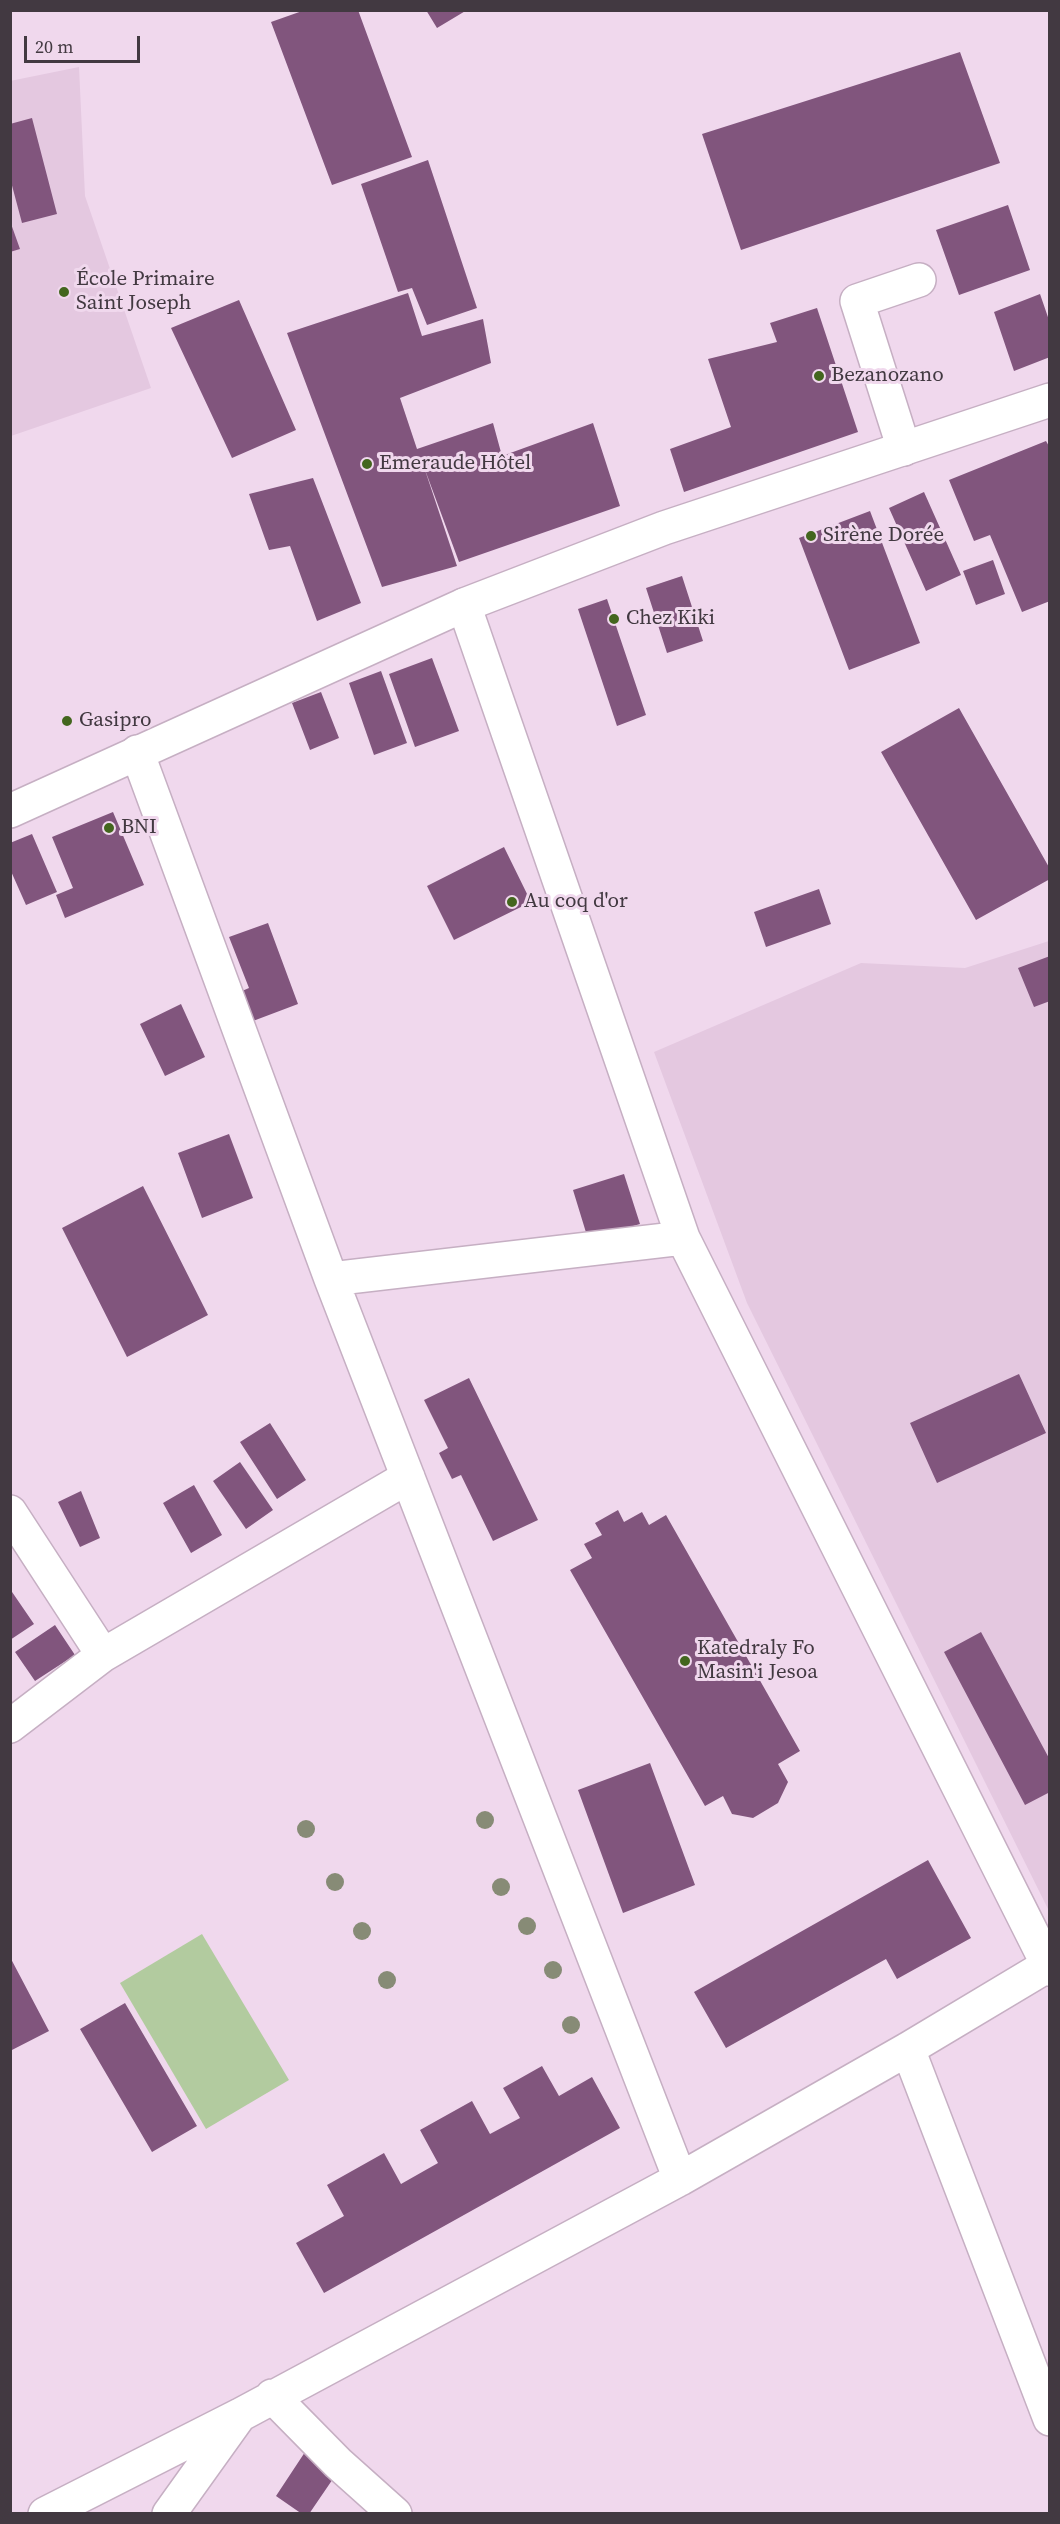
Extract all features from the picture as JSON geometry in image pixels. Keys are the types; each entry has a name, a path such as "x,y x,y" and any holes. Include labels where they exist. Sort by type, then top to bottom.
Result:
{"street":[{"path":"904,449 857,301 919,280"},
{"path":"10,811 464,605 664,528 1050,400"},
{"path":"45,2514 240,2415 680,2179 1049,1966 683,1238 464,605"},
{"path":"137,752 331,1278 680,2179"},
{"path":"331,1278 683,1238"},
{"path":"10,1726 103,1655 408,1477"},
{"path":"10,1512 103,1655"},
{"path":"908,2049 1050,2419"},
{"path":"272,2396 338,2463 395,2514"},
{"path":"169,2514 240,2415"}],"shaded area":[{"name":"École Primaire Saint Joseph","path":"79,67 85,196 151,388 11,436 10,81"},
{"path":"1049,941 1049,1911 747,1303 654,1052 861,963 965,968"}],"green space":[{"path":"202,1934 289,2080 206,2129 120,1983"}],"building":[{"path":"305,10 358,10 412,157 332,185 271,22"},
{"path":"426,10 467,10 437,28"},
{"path":"960,52 1000,163 741,250 702,134"},
{"path":"32,118 57,214 22,223 10,178 10,124"},
{"path":"428,160 477,308 427,325 412,288 398,292 361,184"},
{"path":"1008,205 1030,270 959,295 936,230"},
{"path":"10,221 20,249 10,252"},
{"path":"408,293 422,336 483,319 491,363 400,398 417,449 493,423 502,456 593,423 620,506 459,562 424,467 457,566 382,587 287,333"},
{"path":"1040,294 1050,323 1050,357 1014,371 994,312"},
{"path":"239,300 296,430 232,458 171,328"},
{"path":"817,308 858,432 684,492 670,449 731,427 708,359 777,342 770,323"},
{"path":"1046,441 1050,448 1050,601 1022,612 990,535 974,541 949,480"},
{"path":"313,478 361,603 317,621 290,546 269,550 249,494"},
{"path":"924,492 961,575 926,591 889,508"},
{"path":"870,511 920,643 849,670 799,538"},
{"path":"993,560 1005,594 976,605 963,571"},
{"path":"682,576 703,641 667,653 646,588"},
{"path":"607,599 646,715 617,726 578,609"},
{"path":"432,658 459,731 415,747 389,674"},
{"path":"381,671 407,743 374,755 349,683"},
{"path":"321,692 339,738 310,750 292,703"},
{"path":"959,708 1050,869 1050,879 976,920 881,752"},
{"path":"113,812 144,885 65,918 56,895 73,888 52,837"},
{"path":"32,834 57,892 26,905 10,869 10,843"},
{"path":"504,847 531,902 454,940 427,886"},
{"path":"819,889 831,924 766,947 754,912"},
{"path":"268,923 298,1004 253,1021 242,991 249,988 229,937"},
{"path":"1050,956 1050,1001 1034,1007 1018,968"},
{"path":"181,1004 205,1057 165,1076 140,1024"},
{"path":"229,1134 253,1198 202,1218 178,1153"},
{"path":"624,1174 640,1224 588,1239 573,1190"},
{"path":"143,1186 208,1315 127,1357 62,1228"},
{"path":"1019,1374 1046,1433 937,1483 910,1423"},
{"path":"469,1378 538,1520 493,1541 461,1475 452,1479 439,1453 448,1448 424,1400"},
{"path":"270,1423 306,1480 277,1499 240,1442"},
{"path":"240,1462 273,1510 246,1529 213,1481"},
{"path":"194,1485 222,1535 191,1553 163,1503"},
{"path":"81,1491 100,1538 80,1547 58,1502"},
{"name":"Katedraly Fo Masin'i Jesoa","path":"618,1510 624,1522 642,1512 649,1525 666,1515 800,1751 778,1764 788,1782 778,1803 753,1818 732,1814 723,1796 705,1806 570,1570 592,1558 584,1544 602,1535 595,1523"},
{"path":"10,1589 34,1624 10,1640"},
{"path":"55,1625 75,1655 35,1681 15,1652"},
{"path":"981,1632 1050,1760 1050,1792 1025,1805 944,1652"},
{"path":"650,1763 695,1885 623,1913 578,1790"},
{"path":"928,1860 971,1938 897,1979 886,1959 726,2048 694,1992"},
{"path":"10,1957 49,2031 10,2051"},
{"path":"125,2003 197,2126 152,2152 80,2029"},
{"path":"542,2066 559,2096 592,2077 620,2128 324,2293 296,2243 344,2216 327,2185 384,2153 401,2184 438,2163 420,2130 472,2101 490,2134 520,2118 503,2088"},
{"path":"307,2449 339,2470 309,2514 302,2514 276,2496"}],"place":[{"name":"École Primaire Saint Joseph","path":"64,292"},
{"name":"Bezanozano","path":"819,376"},
{"name":"Emeraude Hôtel","path":"367,464"},
{"name":"Sirène Dorée","path":"811,536"},
{"name":"Chez Kiki","path":"614,619"},
{"name":"Gasipro","path":"67,721"},
{"name":"BNI","path":"109,828"},
{"name":"Au coq d'or","path":"512,902"},
{"name":"Katedraly Fo Masin'i Jesoa","path":"685,1661"}]}
